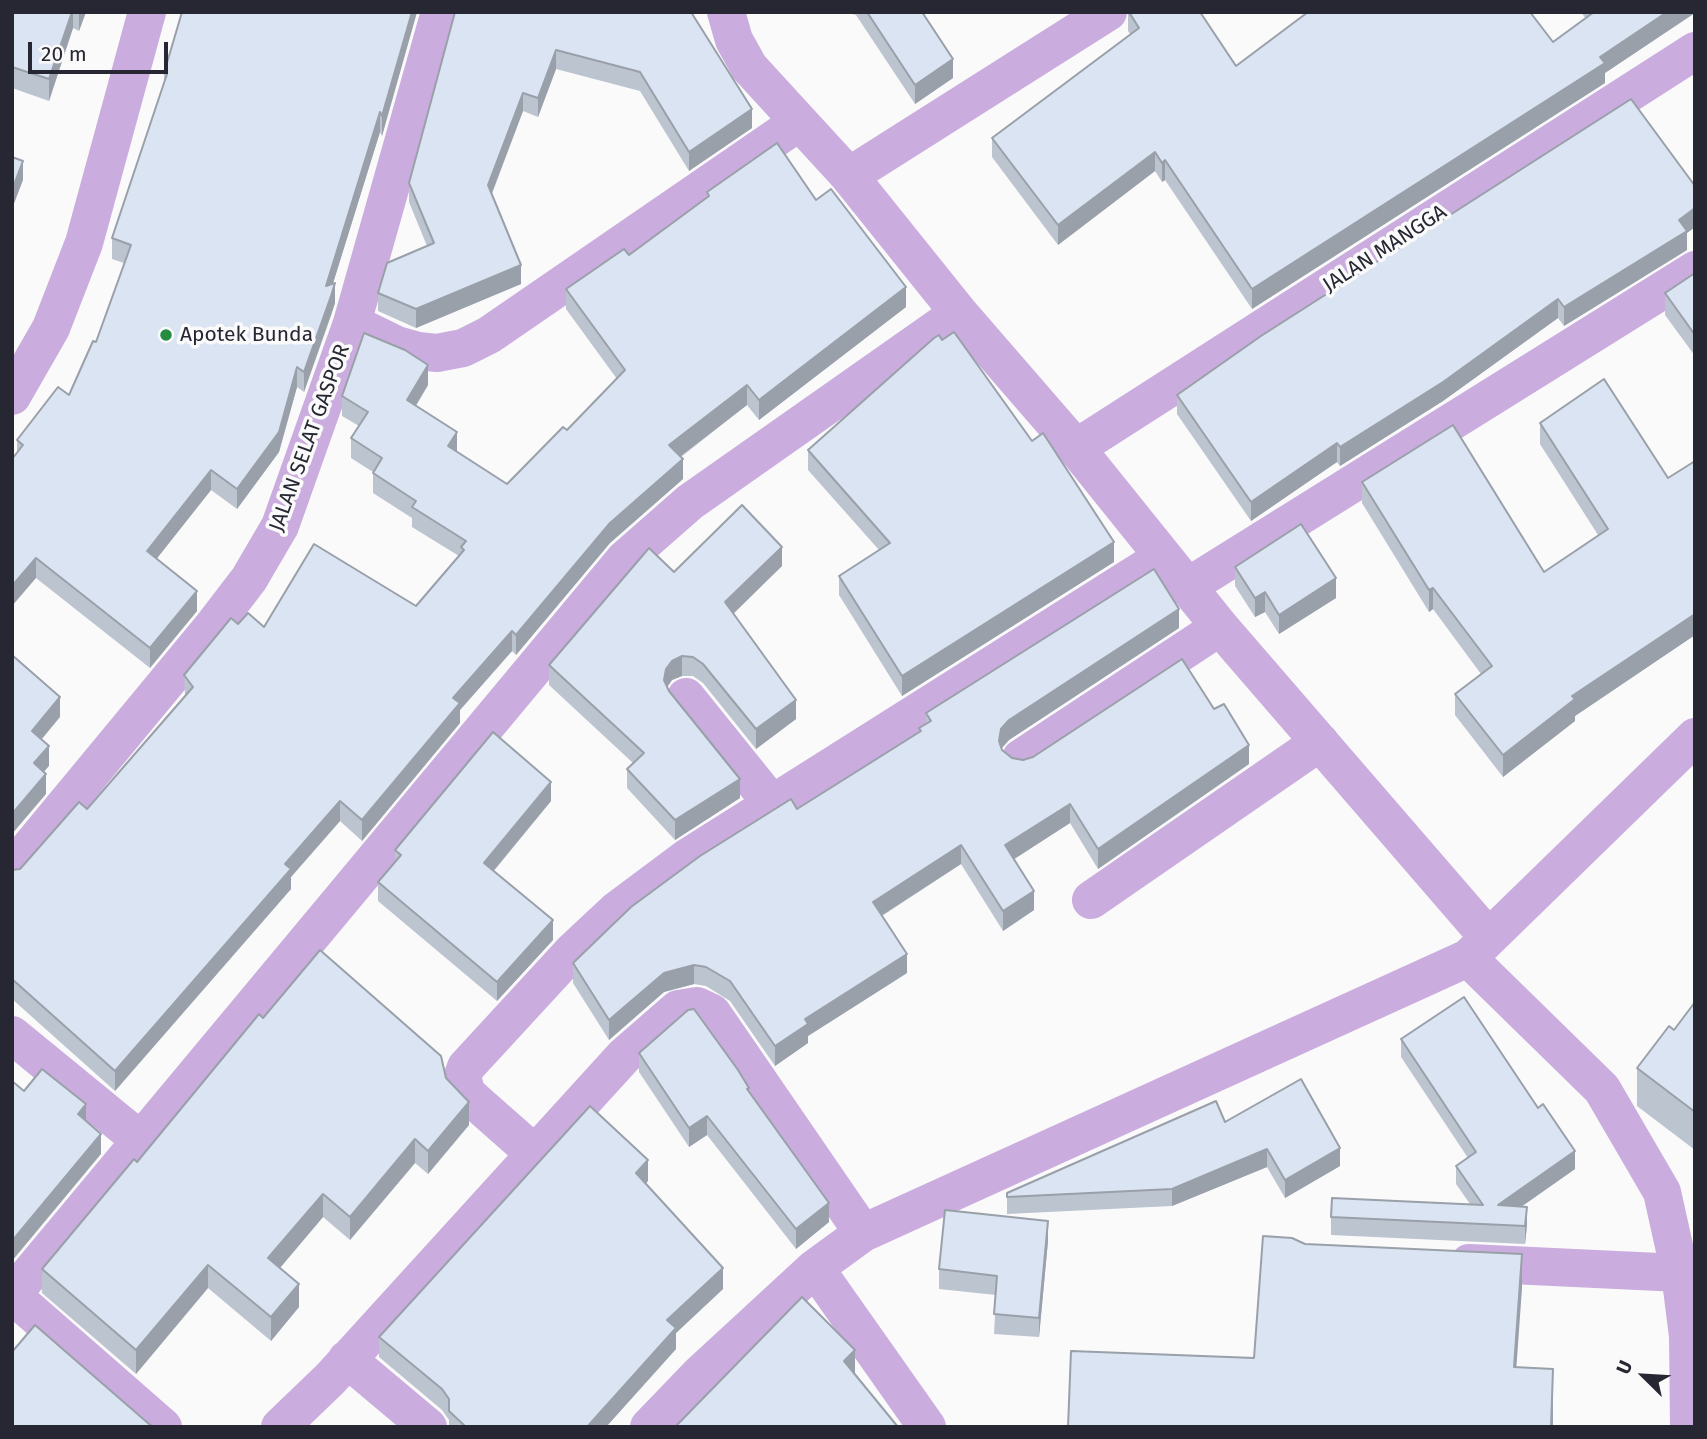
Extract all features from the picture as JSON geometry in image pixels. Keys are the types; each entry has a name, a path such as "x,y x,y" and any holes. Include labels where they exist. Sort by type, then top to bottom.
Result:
{"street":[{"path":"12,396 51,328 83,243 147,12"},
{"name":"JALAN SELAT GASPOR","path":"12,869 249,579 280,527 352,323 440,12"},
{"path":"726,12 734,40 750,67 849,176 959,313 1076,448 1220,627 1320,742 1478,947 1602,1089 1662,1192 1691,1336 1689,1427"},
{"path":"849,176 1108,12"},
{"name":"JALAN MANGGA","path":"1076,448 1695,51"},
{"path":"352,323 397,345 418,351 437,353 463,348 489,335 799,122"},
{"path":"1188,587 1695,270"},
{"path":"163,1427 12,1295 139,1139 625,559 653,532 729,473 959,313"},
{"path":"535,1154 467,1094 463,1078 467,1068 571,953 617,910 688,858 1163,557"},
{"path":"1021,758 1220,627"},
{"path":"686,697 773,805"},
{"path":"649,1427 700,1374 815,1268 863,1233 1478,947 1695,737"},
{"path":"1091,900 1320,742"},
{"path":"280,1427 347,1359 624,1056 678,1009 697,1006 712,1013 863,1233"},
{"path":"12,1035 139,1139"},
{"path":"1431,1261 1680,1273"},
{"path":"815,1268 927,1427"},
{"path":"347,1359 428,1427"}],"building":[{"path":"12,12 72,12 49,79 12,67"},
{"path":"182,12 412,12 382,116 380,112 326,286 335,283 331,296 304,372 297,367 279,432 237,489 211,470 147,551 197,591 150,648 36,558 12,586 12,459 23,445 17,440 58,387 69,395 93,341 96,342 131,245 112,238 167,74 164,73"},
{"path":"455,12 691,12 752,109 689,152 640,72 556,50 538,98 523,93 488,185 521,265 416,309 378,293 387,263 434,243 409,183"},
{"path":"867,12 922,12 953,59 915,85"},
{"path":"1129,12 1200,12 1236,66 1308,12 1530,12 1553,42 1594,12 1667,12 1600,57 1605,63 1252,289 1165,160 1162,163 1155,152 1058,225 992,138 1139,28"},
{"path":"1631,99 1695,186 1695,208 1679,220 1687,231 1564,307 1558,299 1443,382 1340,447 1337,443 1251,502 1177,395 1261,336"},
{"path":"777,143 816,200 831,189 906,287 759,400 747,385 669,445 683,459 610,523 516,635 512,631 453,698 460,703 362,820 340,801 285,864 291,869 115,1071 12,979 12,870 20,869 79,802 87,809 193,687 184,675 231,618 238,624 248,613 264,627 314,544 416,606 464,550 461,547 466,541 412,507 416,501 373,473 382,458 351,438 368,412 342,396 364,333 405,350 428,365 407,400 457,432 448,446 507,484 563,427 567,430 625,370 566,289 624,249 629,255 709,196 707,192"},
{"path":"12,157 23,161 12,190"},
{"path":"1695,273 1695,335 1665,293"},
{"path":"954,332 1032,441 1043,433 1114,542 902,676 839,576 890,543 808,450 934,338 939,335 942,340"},
{"path":"1604,379 1668,478 1695,461 1695,614 1572,696 1575,699 1503,755 1455,694 1492,666 1433,588 1429,590 1362,482 1453,425 1544,572 1608,529 1540,423"},
{"path":"742,505 782,547 725,602 796,700 756,729 703,664 693,657 682,656 672,661 666,669 664,680 669,691 740,779 675,820 627,769 644,753 549,665 649,548 674,572"},
{"path":"1301,524 1336,578 1279,615 1265,592 1255,598 1235,567"},
{"path":"1154,569 1179,609 1009,720 1001,729 999,741 1002,750 1012,758 1023,760 1033,757 1182,659 1214,709 1224,704 1249,745 1098,849 1070,804 1005,845 1034,891 1003,911 961,845 873,902 907,954 805,1019 808,1024 775,1046 730,981 706,967 694,965 664,973 609,1020 573,963 631,907 700,856 791,799 797,809 921,731 919,728 931,721 926,713"},
{"path":"12,655 60,697 32,731 49,746 34,763 46,774 12,814"},
{"path":"493,732 551,782 484,863 553,920 497,982 378,882 401,855 395,850"},
{"path":"320,950 441,1056 446,1078 469,1102 428,1151 415,1139 350,1217 323,1194 268,1258 299,1284 271,1317 208,1265 136,1350 42,1269 134,1159 137,1162 259,1014 263,1018"},
{"path":"1464,997 1538,1108 1543,1104 1575,1151 1498,1205 1527,1207 1525,1226 1331,1217 1332,1198 1483,1205 1456,1166 1476,1152 1401,1039"},
{"path":"1695,1002 1695,1112 1637,1068 1669,1026 1674,1030"},
{"path":"694,1009 738,1070 749,1088 747,1089 829,1203 796,1229 707,1116 689,1128 639,1053 688,1010"},
{"path":"42,1069 86,1104 78,1114 101,1134 12,1241 12,1081 24,1091"},
{"path":"1301,1079 1340,1148 1285,1180 1267,1149 1172,1189 1007,1197 1007,1193 1216,1101 1225,1122"},
{"path":"590,1106 648,1160 636,1173 723,1268 667,1320 676,1328 587,1427 466,1427 449,1411 449,1399 442,1389 379,1337"},
{"path":"945,1210 1048,1221 1039,1318 994,1314 997,1276 939,1269"},
{"path":"1263,1236 1292,1238 1305,1244 1522,1254 1514,1367 1553,1369 1551,1427 1068,1427 1071,1351 1254,1358"},
{"path":"802,1297 855,1350 844,1361 898,1427 675,1427"},
{"path":"35,1325 154,1427 12,1427 12,1352"}],"place":[{"name":"Apotek Bunda","path":"166,335"}]}
